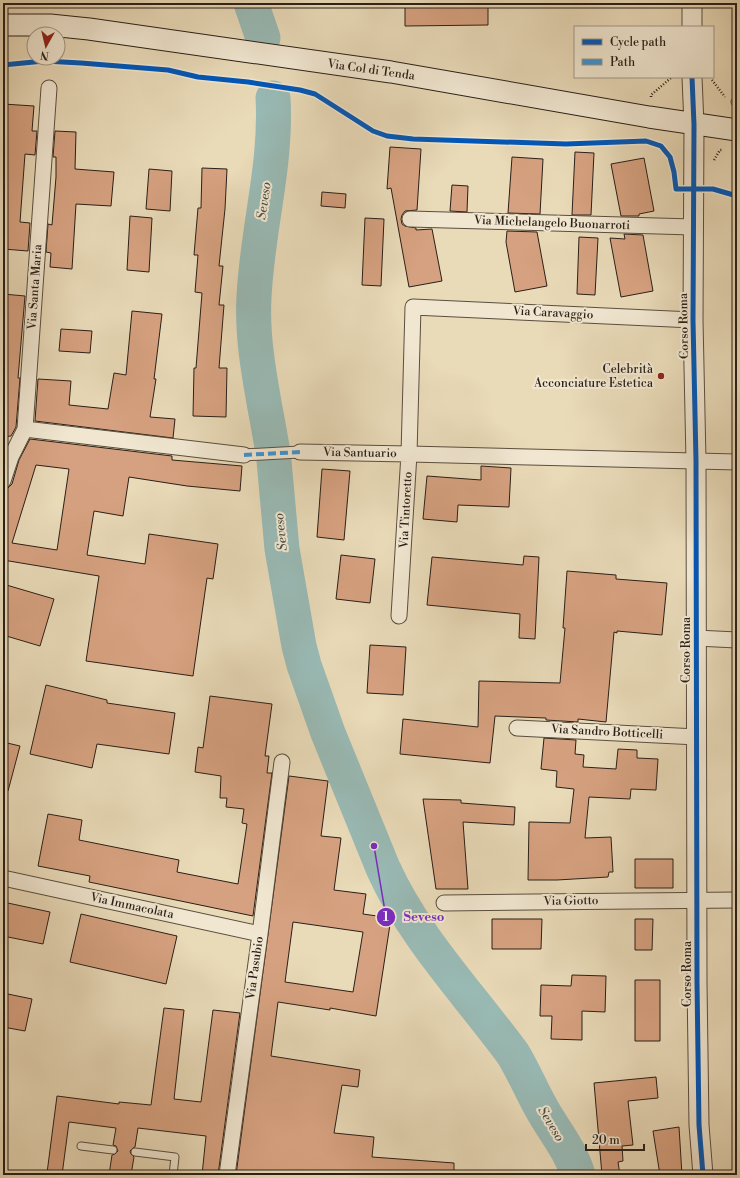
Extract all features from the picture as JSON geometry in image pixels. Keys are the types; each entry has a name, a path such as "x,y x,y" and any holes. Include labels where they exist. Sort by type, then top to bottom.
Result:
{"main road":[{"name":"Via Col di Tenda","path":"3,25 50,25 245,51 391,72 694,125 736,130"}],"street":[{"path":"692,3 692,26"},
{"name":"Corso Roma","path":"692,78 694,125 693,320 696,461 698,1088 703,1175"},
{"name":"Via Santa Maria","path":"3,481 7,456 25,429 49,88"},
{"name":"Via Michelangelo Buonarroti","path":"410,219 694,227"},
{"name":"Via Caravaggio","path":"413,307 693,320"},
{"name":"Via Tintoretto","path":"399,616 409,454 413,307"},
{"name":"Via Santuario","path":"25,429 244,455 300,452 737,462"},
{"path":"696,638 737,640"},
{"name":"Via Sandro Botticelli","path":"518,728 697,736"},
{"name":"Via Pasubio","path":"226,1175 260,934 282,762"},
{"name":"Via Immacolata","path":"3,878 260,934"},
{"name":"Via Giotto","path":"444,903 697,899 737,900"}],"lane":[{"path":"80,1146 112,1150"},
{"path":"134,1152 175,1157 173,1175"}],"path":[{"path":"709,78 727,100"},
{"path":"714,167 714,159 720,150 734,148 736,130"}],"building":[{"path":"405,3 488,3 488,25 405,26"},
{"path":"3,104 34,106 32,131 37,131 35,155 25,154 20,222 30,223 28,251 3,249"},
{"path":"55,131 76,132 75,169 114,172 111,206 76,204 72,269 50,267 51,253 46,252 48,224 52,225 56,177 56,157 53,157"},
{"path":"390,147 421,149 417,210 405,211 401,219 402,224 416,228 416,230 432,229 442,281 409,287 391,188 387,189"},
{"path":"575,152 594,153 591,215 572,215"},
{"path":"512,157 543,159 540,214 508,213"},
{"path":"644,158 654,211 639,214 639,216 621,216 611,164"},
{"path":"202,168 227,169 225,209 219,266 223,266 219,305 224,305 219,368 227,368 226,417 193,416 194,368 196,368 202,293 195,292 198,255 194,255 198,208 201,208"},
{"path":"149,169 172,171 170,211 146,209"},
{"path":"452,185 468,186 467,212 450,211"},
{"path":"322,192 346,194 345,208 321,206"},
{"path":"130,216 152,218 149,272 127,270"},
{"path":"365,218 384,219 381,286 362,285"},
{"path":"507,231 537,232 547,286 515,292 506,242"},
{"path":"624,234 643,235 653,291 621,297 610,238 625,239"},
{"path":"579,237 598,238 595,295 577,294"},
{"path":"3,294 25,296 18,378 20,378 16,427 11,436 3,437 3,348 6,317 3,316"},
{"path":"132,311 162,314 154,379 156,379 150,417 175,419 173,438 35,421 38,379 71,381 69,405 108,409 114,373 126,375"},
{"path":"61,329 92,331 90,353 59,351"},
{"path":"30,439 172,456 172,460 242,466 240,491 187,486 129,477 123,516 94,511 87,555 145,564 149,534 218,544 213,579 207,578 193,676 86,661 99,576 3,560 3,501 7,489 12,484 19,460","holes":["36,465 69,469 57,550 12,543"]},
{"path":"481,466 511,468 509,507 458,505 457,522 423,519 427,476 481,480"},
{"path":"322,469 350,471 344,540 317,537"},
{"path":"341,555 375,559 370,603 336,599"},
{"path":"524,556 539,557 535,639 519,638 520,614 427,605 432,557 523,565"},
{"path":"567,571 616,575 616,579 667,583 662,635 614,632 606,722 578,719 578,722 546,720 546,718 495,716 490,763 400,754 403,719 478,727 479,681 560,683 565,628 563,628"},
{"path":"3,584 54,599 40,646 3,635"},
{"path":"370,645 406,647 403,695 367,693"},
{"path":"46,685 107,700 107,703 175,713 169,754 97,744 92,768 30,754"},
{"path":"210,696 272,704 265,756 269,756 267,773 272,773 253,916 89,882 90,876 38,866 48,814 82,820 79,840 179,860 177,872 238,884 247,824 242,823 244,809 226,807 227,798 220,798 221,776 195,772 198,747 203,748"},
{"path":"544,738 576,740 575,754 584,755 583,767 616,769 618,749 637,750 637,758 658,759 656,790 631,789 630,799 589,797 585,838 611,837 613,872 609,872 608,877 528,880 529,822 570,823 574,789 556,787 557,771 541,769"},
{"path":"3,742 20,746 8,791 3,790"},
{"path":"289,776 328,781 321,836 341,838 334,890 366,894 363,914 391,918 376,1016 330,1008 330,1010 278,1002 271,1056 360,1070 358,1087 342,1085 334,1133 374,1137 372,1157 454,1163 454,1175 236,1175","holes":["293,922 363,932 353,992 285,982"]},
{"path":"423,799 461,800 461,803 515,807 514,825 463,822 468,889 436,889"},
{"path":"635,859 673,859 673,888 635,888"},
{"path":"3,902 50,912 43,944 3,936"},
{"path":"81,914 177,936 166,984 70,962"},
{"path":"492,919 542,919 541,949 492,949"},
{"path":"635,919 653,919 652,950 635,950"},
{"path":"572,975 606,976 605,1012 582,1011 582,1040 551,1039 552,1016 540,1016 541,985 571,986"},
{"path":"635,980 660,980 660,1041 635,1041"},
{"path":"3,993 32,999 25,1031 3,1027"},
{"path":"164,1008 184,1010 174,1099 201,1102 213,1010 240,1013 218,1175 202,1175 206,1136 138,1128 135,1147 130,1151 134,1157 131,1175 109,1175 112,1155 118,1151 116,1146 113,1145 116,1128 69,1122 62,1175 47,1173 57,1096 119,1104 119,1102 151,1105"},
{"path":"656,1077 658,1098 628,1101 633,1145 622,1146 623,1161 618,1162 620,1175 602,1175 594,1083"},
{"path":"679,1127 682,1175 660,1175 653,1131"}],"waterway":[{"name":"Seveso","path":"251,3 263,38"},
{"name":"Seveso","path":"272,447 256,353 254,334 254,297 259,247 270,173 273,98"},
{"name":"Seveso","path":"274,461 282,549 299,646 304,665 328,733 383,868 410,918 426,941 513,1054 535,1097 567,1150 578,1175"}],"marked path":[{"path":"244,455 300,452"}],"cycle path":[{"path":"3,65 44,61 168,70 198,77 248,82 300,90 315,94 373,131 387,136 413,139 566,144 646,141 661,146 670,157 676,189 713,189 737,196"},
{"path":"692,78 694,125 693,320 696,461 697,982 699,1125 703,1175"}],"place":[{"name":"Celebrità Acconciature Estetica","path":"661,376"},
{"name":"Seveso","path":"374,846"}]}
